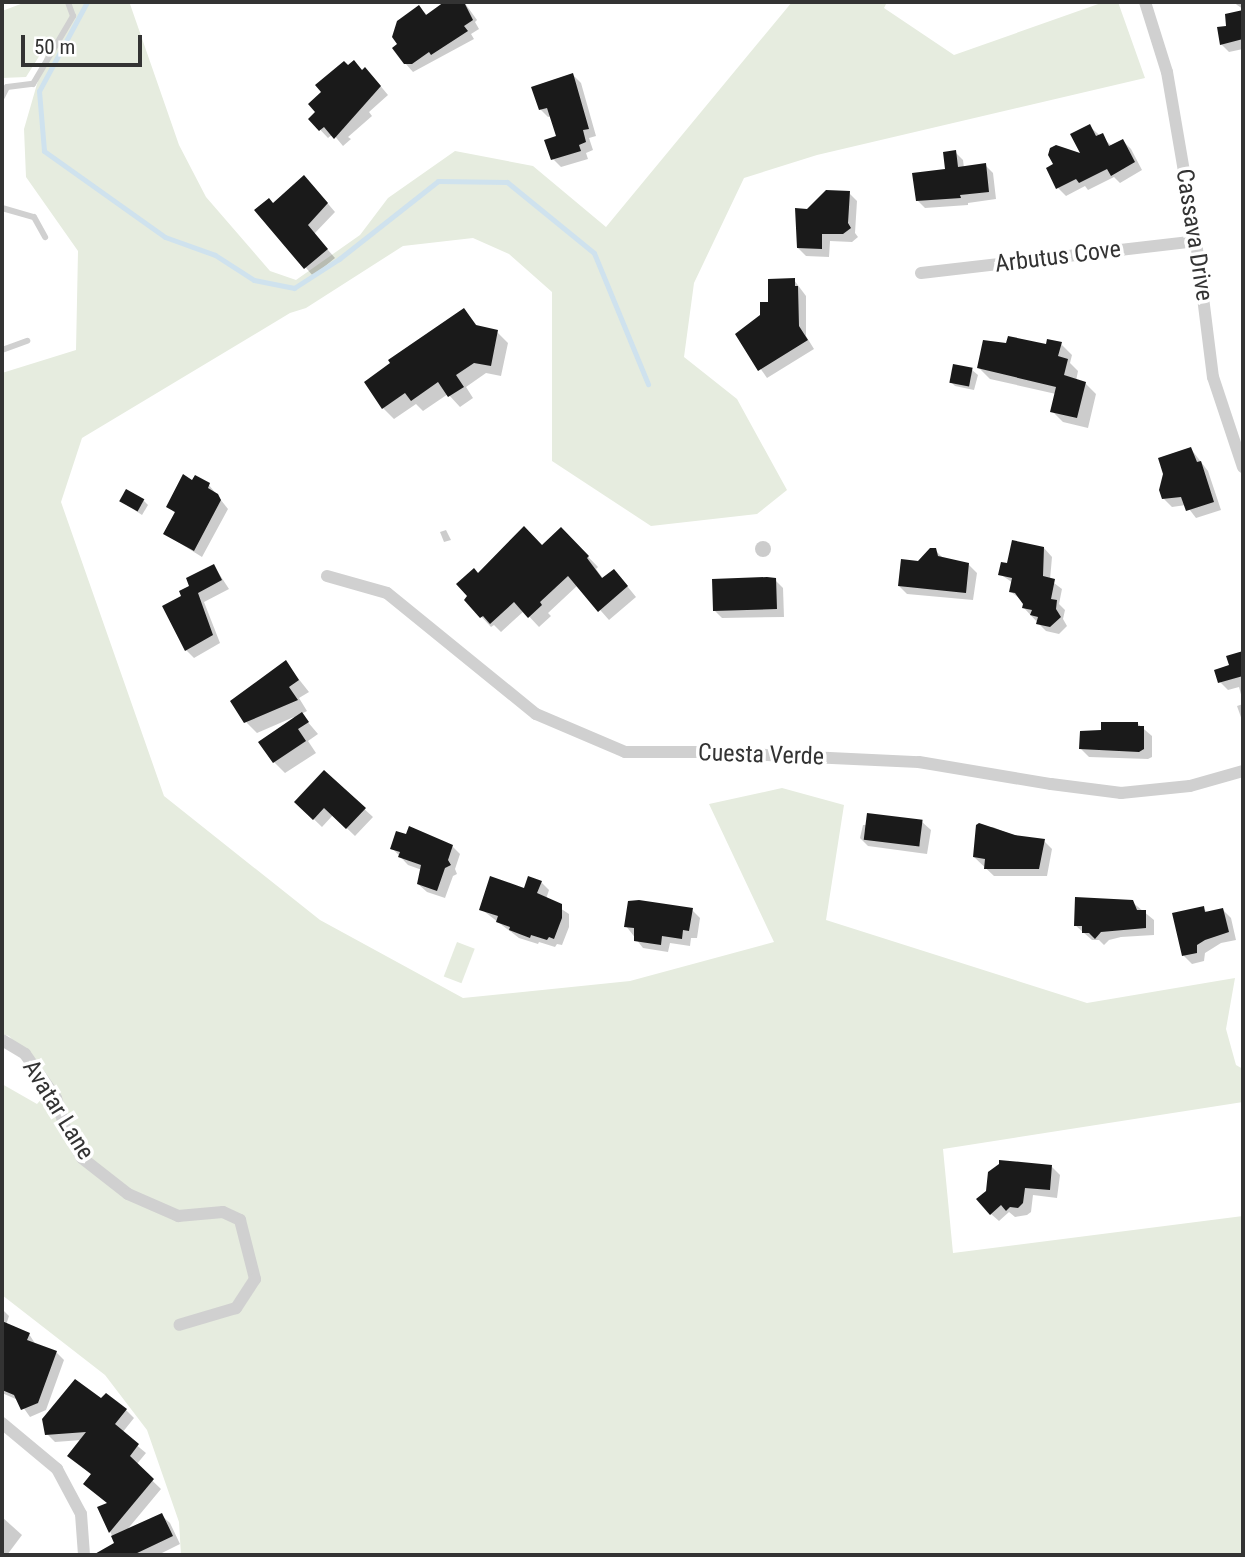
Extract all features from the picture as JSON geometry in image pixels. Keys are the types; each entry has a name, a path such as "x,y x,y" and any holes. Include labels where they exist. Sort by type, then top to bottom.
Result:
{"street":[{"name":"Cassava Drive","path":"1145,2 1167,72 1196,240 1213,377 1243,467"},
{"name":"Arbutus Cove","path":"921,273 1196,240"},
{"name":"Cuesta Verde","path":"327,576 387,593 536,715 625,752 704,752 919,762 1051,785 1121,793 1190,786 1243,771"},
{"name":"Avatar Lane","path":"2,1040 25,1054 56,1098 66,1131 82,1158 128,1194 178,1216 223,1212 240,1220 256,1279 236,1308 179,1325"},
{"path":"2,1423 57,1469 81,1514 84,1555"}],"lane":[{"path":"2,97 7,87 33,84 73,16 68,2"},
{"path":"2,208 34,217 45,237"},
{"path":"2,350 27,341"}],"shaded area":[{"path":"26,2 130,4 179,145 206,197 270,271 296,280 360,235 388,198 455,151 533,166 606,227 792,2 887,2 884,8 954,55 1104,2 1118,2 1145,78 817,155 744,178 694,283 684,357 737,399 787,490 757,514 651,526 552,461 552,292 509,254 473,238 403,246 306,308 290,313 82,438 61,502 164,796 320,920 463,998 630,981 774,942 709,804 782,788 844,805 826,920 1087,1003 1235,978 1226,1029 1236,1065 1243,1069 1243,1102 943,1149 953,1253 1243,1216 1243,1555 181,1555 179,1522 147,1430 105,1375 2,1295 2,1084 37,1104 53,1086 9,1036 2,1034 2,373 76,350 78,251 26,177 24,129 50,39 26,77 2,78 2,11"},
{"path":"457,942 475,949 461,983 444,977"}],"building":[{"path":"444,2 464,2 473,20 464,26 468,31 431,55 429,52 412,64 404,64 392,48 397,44 392,37 397,21 419,5 426,15"},
{"path":"1243,10 1243,39 1220,45 1217,27 1226,26 1225,14"},
{"path":"354,60 362,70 365,67 381,86 334,139 324,127 319,131 308,119 315,112 308,104 321,92 315,85 344,61 348,65"},
{"path":"573,73 589,129 583,130 586,142 579,145 581,151 551,160 544,140 556,136 547,108 539,110 531,87"},
{"path":"1090,124 1096,136 1103,133 1109,146 1123,139 1135,162 1111,176 1107,169 1079,183 1076,179 1056,189 1046,168 1053,164 1048,155 1050,148 1056,145 1080,153 1070,134"},
{"path":"956,150 958,167 986,163 989,192 960,195 961,198 916,201 912,173 945,169 943,152"},
{"path":"304,175 328,203 308,225 328,249 304,269 254,210 269,198 273,203"},
{"path":"826,190 850,191 848,223 851,228 843,234 822,234 822,249 797,248 795,208 807,209"},
{"path":"795,278 795,286 798,286 799,326 808,340 758,371 735,334 760,315 760,302 768,302 768,279"},
{"path":"464,308 476,325 498,330 491,366 474,363 456,375 464,387 448,397 438,382 411,401 405,393 382,409 364,382 390,363 388,360"},
{"path":"1008,336 1046,344 1047,339 1062,342 1058,356 1068,359 1064,375 1086,382 1077,418 1050,412 1056,387 977,368 983,340 1006,343"},
{"path":"953,364 973,368 969,386 949,383"},
{"path":"1191,447 1197,462 1201,461 1214,502 1186,511 1181,497 1162,499 1159,490 1163,474 1158,458"},
{"path":"183,474 192,480 195,475 210,483 208,488 218,494 221,500 194,551 163,534 175,512 166,507"},
{"path":"126,489 144,499 138,511 119,501"},
{"path":"524,526 542,545 561,527 589,556 587,558 602,578 614,569 628,586 598,612 568,576 540,602 542,605 528,618 514,602 490,624 483,616 480,618 464,600 467,596 456,584 474,568 478,573"},
{"path":"1012,540 1044,547 1043,576 1055,579 1051,599 1057,600 1056,609 1061,617 1050,627 1036,624 1038,617 1030,615 1032,610 1022,608 1023,604 1015,593 1009,592 1012,578 998,575 1001,562 1007,563"},
{"path":"930,548 936,548 938,556 969,563 966,593 898,586 901,559 918,561"},
{"path":"214,564 222,580 198,593 213,635 185,651 162,606 181,596 179,591 189,586 186,578"},
{"path":"776,578 777,609 713,611 712,579"},
{"path":"1243,651 1243,676 1218,683 1214,670 1229,665 1226,656"},
{"path":"286,660 299,680 289,687 298,700 244,723 230,701"},
{"path":"302,712 309,722 298,729 306,741 273,763 258,742"},
{"path":"1101,722 1138,722 1138,726 1144,726 1144,749 1139,752 1079,749 1080,731 1101,730"},
{"path":"324,770 366,808 346,829 324,808 313,820 294,802"},
{"path":"867,813 923,820 919,847 864,840"},
{"path":"979,823 1015,835 1045,839 1039,869 984,869 985,859 973,857 976,825"},
{"path":"409,826 453,845 448,860 451,865 445,868 437,891 417,884 421,865 398,857 400,852 390,849 396,831 406,834"},
{"path":"490,876 524,888 528,876 542,881 537,893 562,904 562,918 554,939 549,937 547,940 531,935 530,938 509,930 510,927 496,922 498,916 479,910"},
{"path":"1075,897 1133,900 1137,910 1146,910 1146,928 1101,932 1095,939 1089,933 1082,933 1082,926 1074,926"},
{"path":"639,900 693,908 689,931 683,930 682,939 662,936 661,945 634,941 634,928 624,927 628,901"},
{"path":"1204,906 1205,912 1223,908 1229,932 1197,945 1197,953 1182,956 1172,913"},
{"path":"999,1160 1052,1165 1050,1190 1025,1188 1023,1203 1018,1208 1010,1207 1006,1211 1001,1205 990,1215 976,1199 986,1191 988,1172 999,1164"},
{"path":"2,1321 30,1333 27,1340 57,1351 38,1403 21,1410 14,1395 2,1390"},
{"path":"75,1379 101,1398 106,1393 127,1409 115,1424 139,1444 130,1456 154,1479 109,1533 97,1507 107,1503 83,1484 91,1474 67,1456 86,1432 45,1435 42,1419"},
{"path":"162,1513 173,1536 133,1555 93,1555 114,1543 111,1536"}],"waterway":[{"path":"87,2 39,91 44,151 165,237 215,255 254,280 294,288 339,259 438,181 507,182 594,253 648,384"}]}
